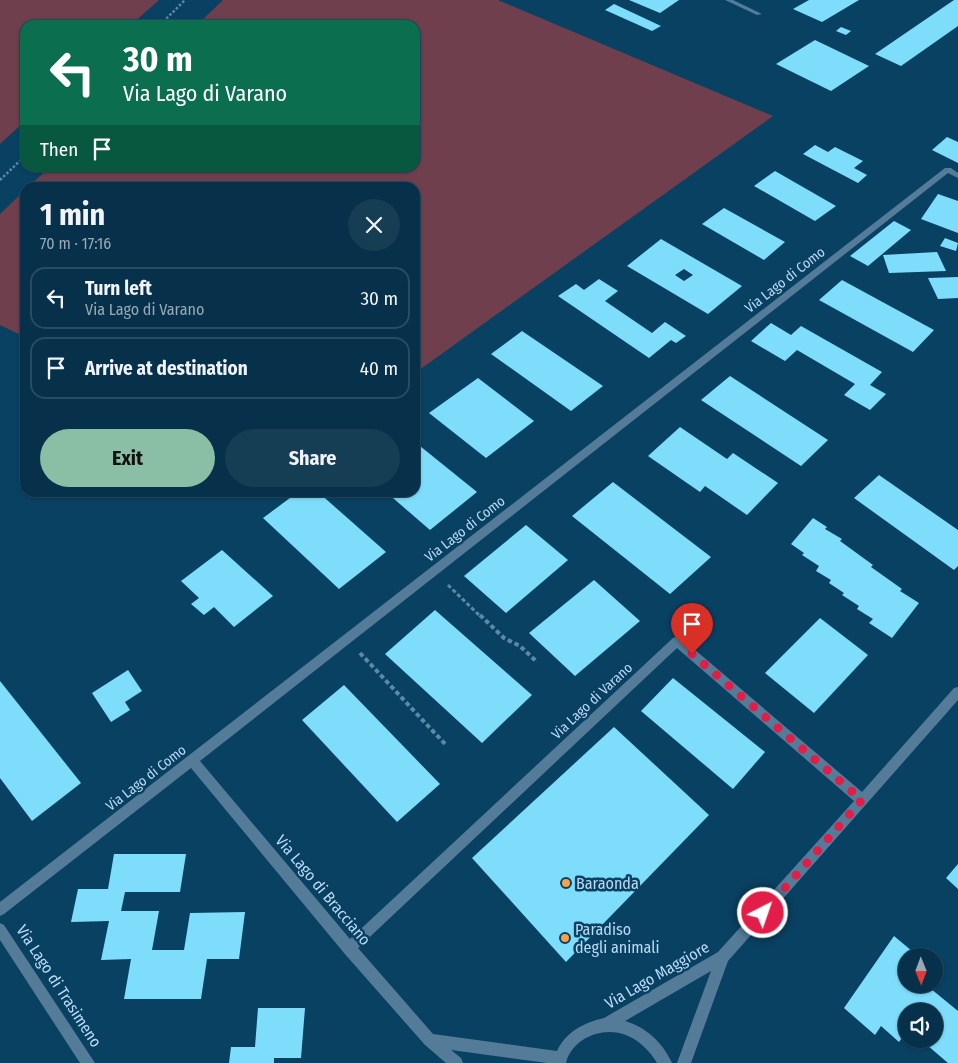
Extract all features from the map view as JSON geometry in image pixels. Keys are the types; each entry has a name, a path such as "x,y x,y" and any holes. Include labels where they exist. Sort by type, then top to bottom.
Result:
{"street":[{"path":"728,0 759,14"},
{"name":"Via Lago di Como","path":"0,910 948,170 958,176"},
{"name":"Via Lago di Varano","path":"349,948 677,642 862,800"},
{"name":"Via Lago Maggiore","path":"559,1060 571,1040 588,1028 607,1024 724,957 958,692"},
{"name":"Via Lago di Bracciano","path":"191,760 349,948 430,1040 456,1063"},
{"name":"Via Lago di Trasimeno","path":"0,929 88,1063"},
{"name":"Via Lago Maggiore","path":"684,1063 724,957"},
{"path":"607,1024 626,1026 644,1036 658,1051 665,1063"},
{"path":"430,1040 559,1060"}],"path":[{"path":"165,20 186,0"},
{"path":"0,180 20,161"},
{"path":"433,571 504,638 520,646 537,662"},
{"path":"346,639 445,744"}],"shaded area":[{"path":"0,0 159,0 137,20 20,20 20,126 0,144"},
{"path":"223,0 498,0 773,116 420,369 420,182 34,182 45,172 420,172 420,20 202,20"},
{"path":"20,195 20,335 0,325 0,214"}],"building":[{"path":"629,0 679,0 660,13"},
{"path":"809,0 859,0 822,22 793,9"},
{"path":"954,0 958,0 958,26 901,66 875,54"},
{"path":"614,4 661,26 652,31 605,10"},
{"path":"841,27 851,31 846,35 836,31"},
{"path":"815,40 869,66 831,91 776,64"},
{"path":"947,137 958,142 958,163 932,150"},
{"path":"815,145 828,152 835,147 863,161 854,168 867,175 858,183 803,154"},
{"path":"775,171 836,206 815,221 754,186"},
{"path":"938,194 958,201 958,233 921,219"},
{"path":"724,208 785,242 764,260 702,224"},
{"path":"894,221 911,230 868,266 850,256"},
{"path":"945,238 958,243 956,251 940,246"},
{"path":"661,239 742,286 708,314 627,266","holes":["684,269 693,275 684,281 675,275"]},
{"path":"937,252 946,271 889,273 883,255"},
{"path":"958,277 958,298 938,299 928,278"},
{"path":"599,279 618,291 605,301 652,333 665,322 686,336 676,343 671,340 649,358 558,296 576,284 584,290"},
{"path":"842,280 934,330 913,352 819,300"},
{"path":"771,323 791,335 801,326 882,372 870,385 886,394 870,410 844,395 855,384 797,350 785,361 751,341"},
{"path":"522,331 603,386 571,411 491,354"},
{"path":"730,376 828,440 801,466 701,400"},
{"path":"478,378 534,421 486,458 429,413"},
{"path":"680,427 727,459 733,453 778,483 747,515 705,486 700,492 648,456"},
{"path":"420,446 477,492 430,530 392,497 420,497"},
{"path":"879,475 958,530 958,566 954,570 854,498"},
{"path":"613,482 711,557 670,594 572,516"},
{"path":"291,497 324,497 386,552 339,589 263,518"},
{"path":"813,518 827,527 825,529 842,539 840,541 873,565 871,567 902,589 900,591 919,603 892,638 869,623 873,619 857,609 859,606 842,595 844,593 829,583 831,580 816,571 819,566 802,555 804,553 791,544"},
{"path":"526,525 568,560 506,613 464,576"},
{"path":"222,550 273,596 234,627 214,607 204,615 191,604 199,598 181,581"},
{"path":"594,580 640,621 575,676 529,633"},
{"path":"435,610 532,695 482,743 385,654"},
{"path":"820,618 868,655 814,713 765,673"},
{"path":"128,670 142,691 125,702 130,710 111,722 92,693"},
{"path":"673,678 765,752 733,789 641,711"},
{"path":"0,681 81,783 32,821 0,778"},
{"path":"344,685 440,784 397,822 302,720"},
{"path":"614,727 709,815 566,962 472,858"},
{"path":"114,854 186,854 180,892 125,892 121,911 159,911 152,950 184,950 190,913 245,912 239,959 207,959 201,999 124,999 131,959 101,960 109,921 71,922 78,889 108,889"},
{"path":"958,864 958,889 946,878"},
{"path":"894,936 908,948 898,948 898,993 936,993 958,1011 958,1063 948,1063 930,1048 943,1048 943,1003 898,1003 898,1041 881,1026 875,1035 844,1008"},
{"path":"258,1008 305,1008 301,1058 274,1058 274,1063 229,1063 231,1047 255,1047"}],"place":[{"name":"Baraonda","path":"566,883"},
{"name":"Paradiso degli animali","path":"565,938"}],"route":[{"path":"692,654 862,800 763,913"}]}
